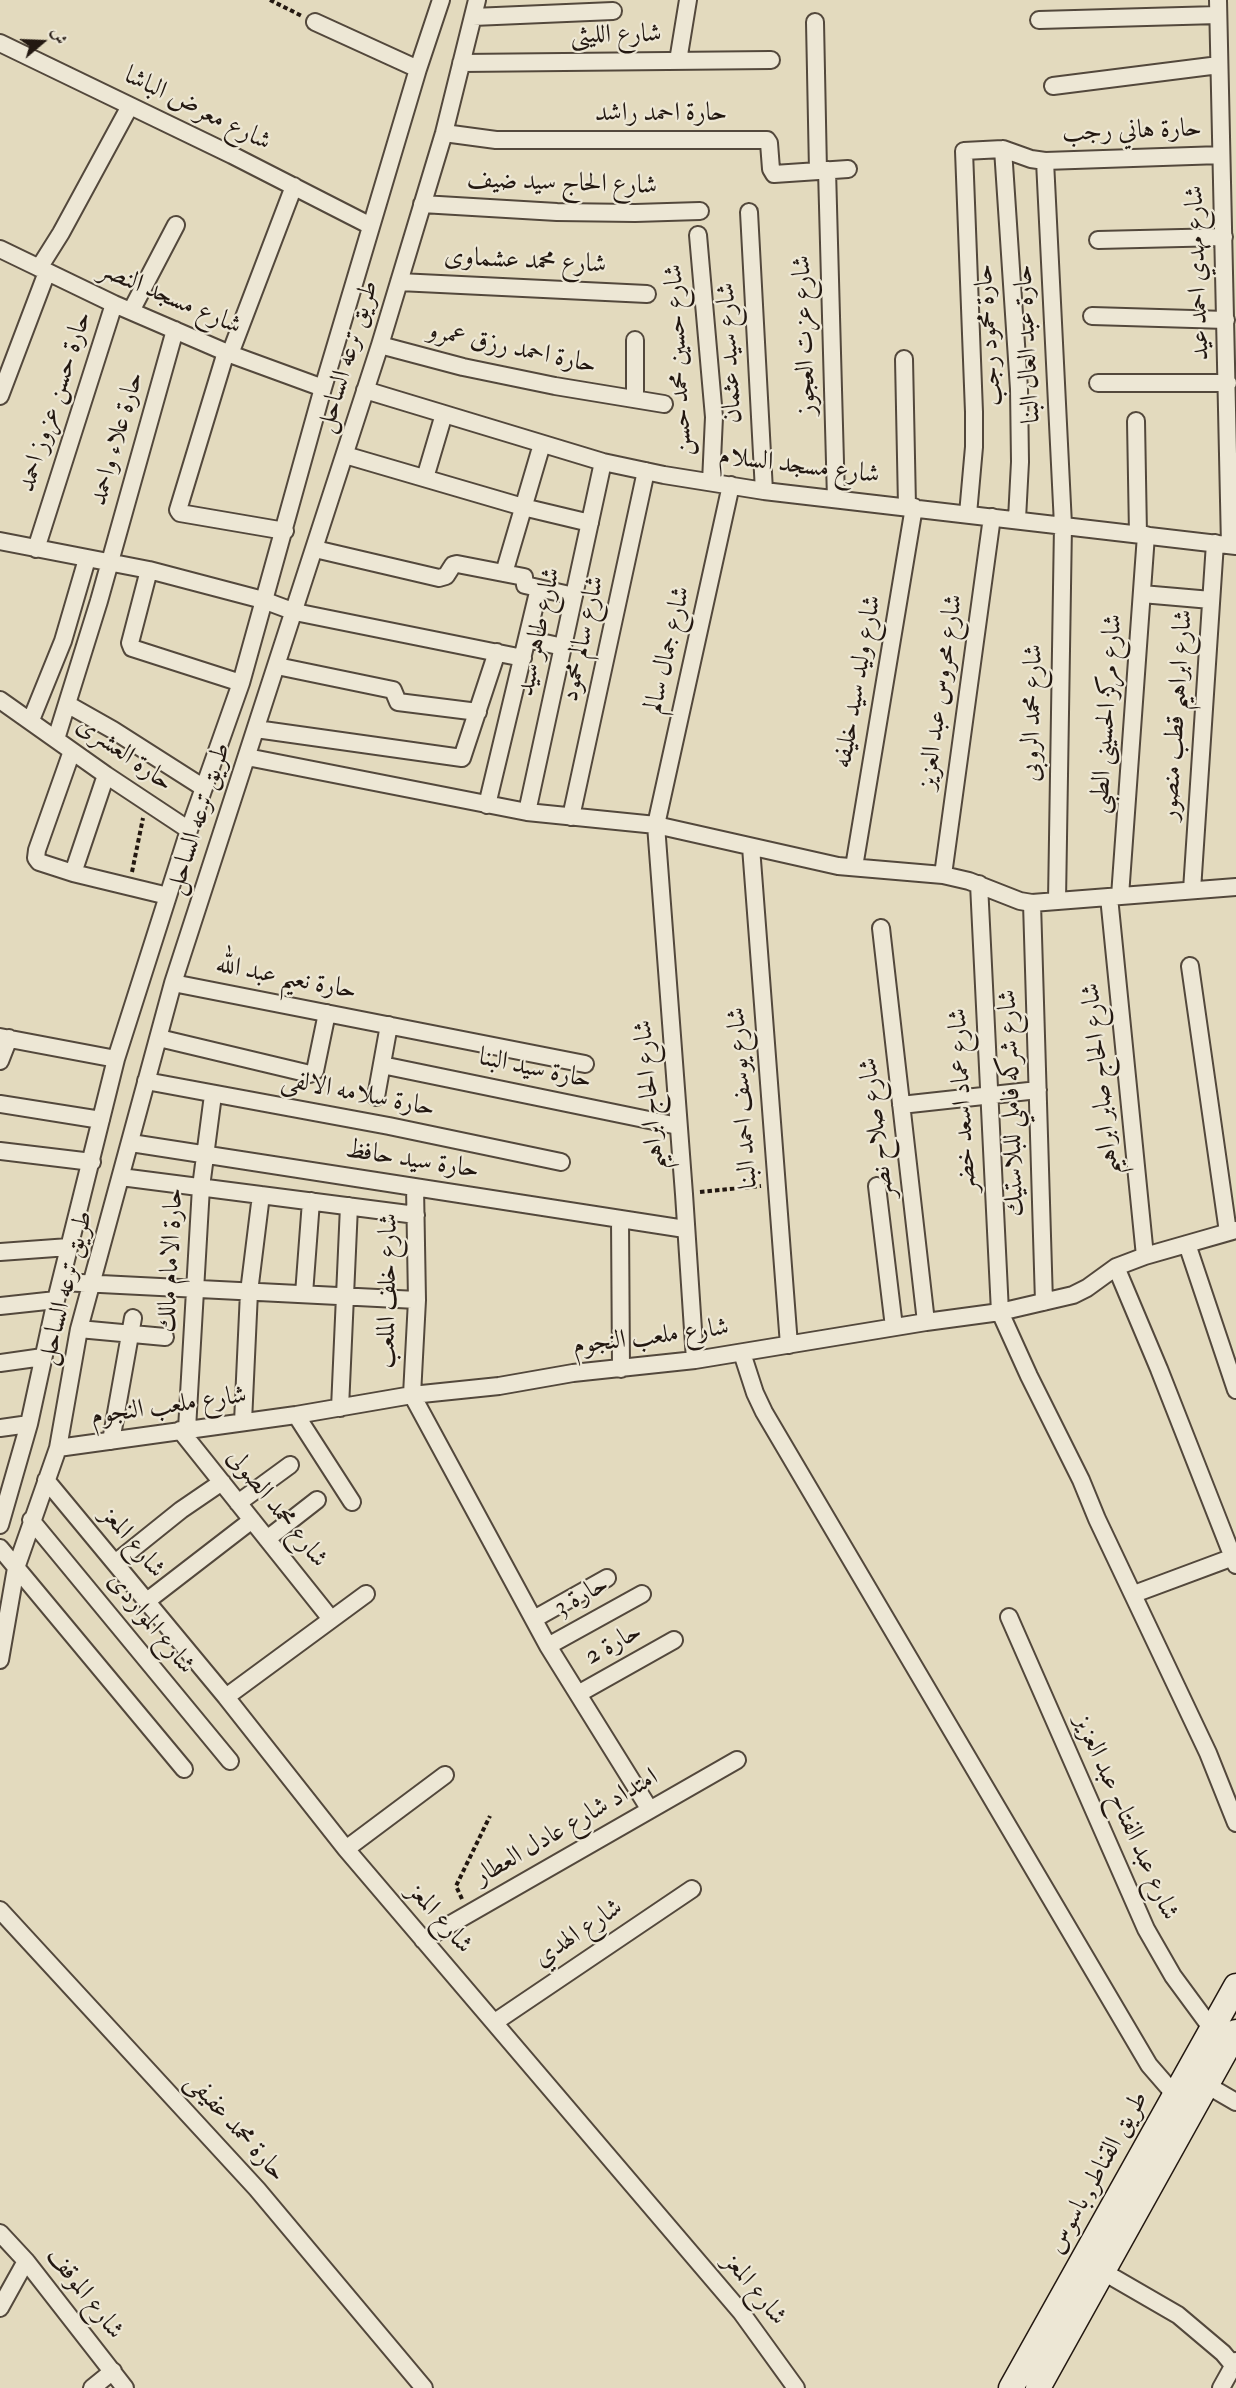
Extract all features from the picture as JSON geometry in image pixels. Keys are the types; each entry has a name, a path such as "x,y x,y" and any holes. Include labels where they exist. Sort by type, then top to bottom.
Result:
{"main road":[{"name":"طريق القناطر, باسوس","path":"1038,2388 1102,2271 1196,2079 1212,2029 1236,1986"},
{"name":"طريق القناطر, باسوس","path":"1011,2388 1175,2095 1196,2079 1236,2032"}],"street":[{"name":"طريق ترعه الساحل","path":"1,1521 29,1424 56,1300 116,1059 189,830 241,683 323,388 418,69 441,0"},
{"name":"طريق ترعه الساحل","path":"0,1660 16,1568 57,1448 79,1329 173,983 380,345 444,133 477,0"},
{"path":"678,61 688,0"},
{"path":"1039,20 1218,7"},
{"name":"شارع مهدي احمد عيد","path":"1218,7 1228,383 1227,545"},
{"path":"473,17 613,11"},
{"path":"315,22 418,69"},
{"name":"شارع عزت العجوز","path":"815,22 836,499"},
{"name":"شارع معرض الباشا","path":"0,43 294,186 371,226"},
{"name":"شارع الليثى","path":"461,63 771,60"},
{"path":"1053,86 1219,65"},
{"path":"0,396 43,270 129,106"},
{"name":"حارة احمد راشد","path":"444,133 496,140 767,140 772,173 848,169"},
{"path":"968,514 974,447 974,368 963,153 966,150 1004,149"},
{"name":"حارة هاني رجب","path":"1004,149 1031,159 1045,161 1221,155"},
{"name":"حارة محمود رجب","path":"1004,149 1021,423 1017,519"},
{"name":"حارة عبد العال البنا","path":"1045,161 1063,525"},
{"path":"285,531 179,512 228,353 294,186"},
{"name":"شارع الحاج سيد ضيف","path":"422,204 568,212 700,211"},
{"name":"شارع سيد عثمان","path":"748,212 764,491"},
{"path":"131,311 176,225"},
{"name":"شارع حسين محمد حسن","path":"698,235 714,417 711,482"},
{"path":"1098,240 1224,237"},
{"name":"شارع مسجد النصر","path":"0,249 114,304 228,353 323,388"},
{"name":"شارع محمد عشماوى","path":"399,282 647,294"},
{"name":"حارة حسن عزوز احمد","path":"36,549 114,304"},
{"path":"1092,316 1226,320"},
{"name":"حارة علاء واحمد","path":"56,739 110,563 175,330"},
{"name":"حارة احمد رزق عمرو","path":"635,340 635,399"},
{"name":"حارة احمد رزق عمرو","path":"380,345 463,367 664,404"},
{"name":"شارع وليد سيد خليفه","path":"854,867 911,507 904,359"},
{"path":"1098,383 1228,383"},
{"name":"شارع مسجد السلام","path":"365,390 603,462 646,471 764,491 1227,545"},
{"path":"425,478 444,414"},
{"name":"شارع مركز الحسينى الطبى","path":"1115,896 1142,594 1142,535 1136,422"},
{"path":"504,573 542,444"},
{"path":"345,455 523,507 590,523"},
{"name":"شارع طاهر سيد","path":"527,812 603,462"},
{"name":"شارع سالم محمود","path":"571,817 646,471"},
{"name":"شارع جمال سالم","path":"656,825 732,485"},
{"name":"شارع محروس عبد العزيز","path":"943,875 992,517"},
{"name":"شارع محمد الروبى","path":"1057,901 1063,525"},
{"path":"0,541 149,570 263,600 295,612 523,658"},
{"name":"شارع ابراهيم قطب منصور","path":"1192,890 1211,600 1227,545"},
{"path":"315,549 439,578 446,576 453,565 457,564 525,578 524,585 574,596"},
{"path":"31,720 63,642 87,558"},
{"path":"149,570 130,643 132,648 241,683"},
{"path":"487,805 539,588"},
{"path":"1142,594 1211,600"},
{"path":"527,639 563,647"},
{"path":"256,729 462,758 497,652"},
{"path":"277,666 393,690 398,702 478,712"},
{"name":"حارة العشرى","path":"0,700 189,830"},
{"path":"67,704 113,730 204,788"},
{"path":"72,751 36,858 43,865 168,896"},
{"path":"247,757 527,812 656,825 838,866 943,875 979,884 1020,901 1032,903 1236,887"},
{"path":"73,873 106,775"},
{"name":"شارع الحاج ابراهيم","path":"656,825 694,1360"},
{"name":"شارع يوسف احمد البنا","path":"751,847 789,1345"},
{"name":"شارع عماد اسعد خضر","path":"979,884 1000,1312"},
{"name":"شارع الحاج صابر ابراهيم","path":"1115,896 1145,1256"},
{"name":"شارع شركه فاملي للبلاستيك","path":"1032,903 1044,1302"},
{"name":"شارع صلاح نصر","path":"880,928 926,1322"},
{"path":"1190,966 1232,1231"},
{"name":"حارة نعيم عبد الله","path":"173,983 585,1064"},
{"path":"159,1038 313,1073 327,1013"},
{"path":"376,1097 389,1025"},
{"path":"0,1061 5,1038 116,1059"},
{"name":"حارة سيد البنا","path":"382,1065 678,1126"},
{"name":"حارة سلامه الالفى","path":"146,1081 388,1126 561,1162"},
{"path":"901,1105 1038,1090"},
{"name":"حارة الامام مالك","path":"184,1430 201,1187 213,1095"},
{"path":"0,1104 101,1120"},
{"name":"حارة سيد حافظ","path":"131,1143 685,1229"},
{"path":"0,1151 92,1162"},
{"path":"121,1177 416,1215"},
{"path":"877,1186 894,1327"},
{"name":"شارع خلف الملعب","path":"412,1395 417,1300 415,1187"},
{"path":"243,1422 249,1292 261,1195"},
{"path":"304,1294 311,1201"},
{"path":"340,1408 349,1206"},
{"path":"620,1219 621,1369"},
{"name":"شارع ملعب النجوم","path":"57,1448 296,1415 412,1395 499,1386 573,1373 694,1360 1000,1312 1058,1300 1087,1288 1116,1267 1145,1256 1232,1231"},
{"path":"1187,1244 1236,1390"},
{"path":"0,1252 69,1247"},
{"path":"1116,1267 1235,1559 1134,1594"},
{"path":"61,1282 417,1300"},
{"path":"0,1306 56,1300"},
{"path":"1000,1312 1208,1753 1236,1823"},
{"path":"111,1441 132,1326"},
{"path":"79,1329 132,1326 165,1337"},
{"path":"742,1353 751,1383 764,1412 1149,2065 1175,2095"},
{"path":"0,1363 43,1357"},
{"path":"412,1395 548,1646 650,1810"},
{"path":"296,1415 352,1502"},
{"path":"0,1428 29,1424"},
{"name":"شارع محمد الصولى","path":"184,1430 238,1503 331,1619"},
{"path":"238,1503 290,1465"},
{"name":"شارع المعز","path":"46,1480 226,1697 346,1849 741,2312 796,2388"},
{"path":"115,1563 181,1510 222,1482"},
{"path":"267,1539 317,1500"},
{"name":"شارع المواردى","path":"31,1520 230,1761"},
{"path":"147,1601 252,1520"},
{"path":"0,1548 184,1769"},
{"path":"534,1619 607,1578"},
{"path":"226,1697 366,1594"},
{"name":"حارة 3","path":"548,1646 642,1594"},
{"name":"شارع عبد الفتاح عبد العزيز","path":"1009,1617 1146,1929 1173,1976 1212,2029"},
{"name":"حارة 2","path":"578,1694 674,1640"},
{"name":"امتداد شارع عادل العطار","path":"423,1940 737,1760"},
{"path":"346,1849 445,1775"},
{"name":"شارع الهدي","path":"495,2022 692,1889"},
{"name":"حارة محمد عفيفى","path":"0,1910 257,2189 424,2388"},
{"path":"1196,2079 1236,2102"},
{"name":"شارع الموقف","path":"0,2233 26,2261 125,2388"},
{"path":"0,2308 26,2261"},
{"path":"1102,2271 1178,2315 1235,2363 1221,2388"},
{"path":"92,2388 113,2371"}],"path":[{"path":"270,0 315,22"},
{"path":"129,887 147,802"},
{"path":"684,1194 777,1185"},
{"path":"469,1913 456,1886 490,1816"}]}
